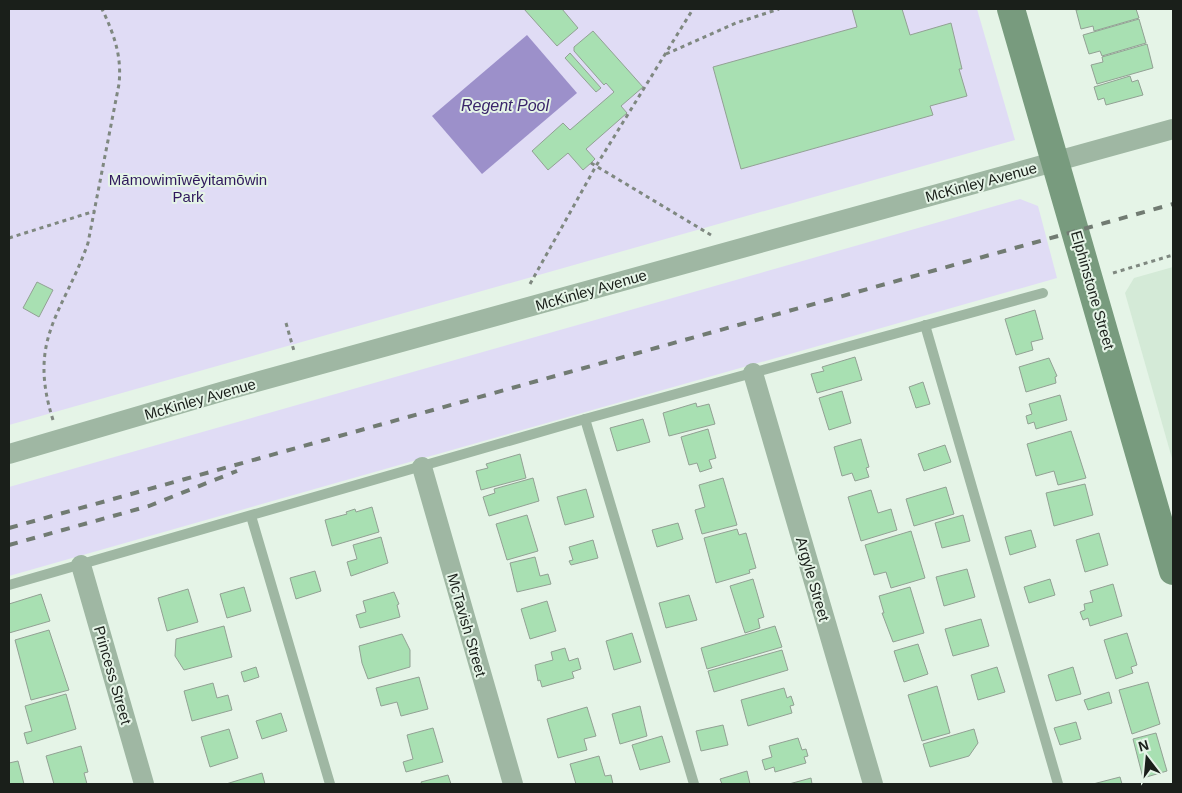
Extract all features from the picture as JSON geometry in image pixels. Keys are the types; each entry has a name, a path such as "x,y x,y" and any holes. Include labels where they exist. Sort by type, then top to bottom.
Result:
{"street":[{"name":"Elphinstone Street","path":"1012,9 1173,570"},
{"name":"McKinley Avenue","path":"9,454 300,370 1173,129"},
{"name":"Argyle Street","path":"753,373 873,784"},
{"name":"McTavish Street","path":"422,467 513,784"},
{"name":"Princess Street","path":"81,565 144,784"}],"lane":[{"path":"9,585 585,419 1043,293"},
{"path":"924,325 1058,784"},
{"path":"585,419 694,784"},
{"path":"252,516 330,784"}],"path":[{"path":"60,439 47,398 43,356 53,319 79,268 88,243 121,67 115,38 102,9"},
{"path":"515,311 596,166 693,9"},
{"path":"665,54 736,23 780,9"},
{"path":"591,163 735,250"},
{"path":"9,238 95,211"},
{"path":"1090,280 1173,255"},
{"path":"286,323 300,370"}],"shaded area":[{"path":"1173,267 1173,462 1125,293 1134,278"}],"green space":[{"name":"Māmowimīwēyitamōwin Park","path":"9,9 977,9 1015,140 9,425"},
{"path":"1020,199 1038,206 1057,278 9,576 9,487"}],"water":[{"name":"Regent Pool","path":"527,35 577,93 482,174 432,116"}],"building":[{"path":"524,9 562,9 578,28 557,46"},
{"path":"852,9 902,9 910,35 951,23 962,69 959,69 967,96 930,106 933,115 741,169 713,67 857,27"},
{"path":"1136,9 1139,18 1094,31 1093,26 1081,29 1076,10"},
{"path":"1139,19 1146,43 1102,56 1100,51 1089,54 1083,35"},
{"path":"593,31 643,87 621,106 627,113 586,149 595,159 583,170 568,153 548,170 532,151 563,123 570,130 614,92 606,83 604,85 574,51 574,47"},
{"path":"1147,44 1153,68 1097,84 1091,65 1103,62 1102,57"},
{"path":"570,53 601,88 596,92 565,58"},
{"path":"1130,76 1132,82 1138,80 1143,95 1106,105 1104,98 1098,100 1094,87"},
{"path":"37,282 53,290 39,317 23,308"},
{"path":"1035,310 1043,339 1031,342 1033,350 1016,355 1005,319"},
{"path":"855,357 862,380 817,393 811,374 824,371 822,367"},
{"path":"1049,358 1057,376 1055,377 1056,383 1026,392 1019,367"},
{"path":"923,382 930,404 916,408 909,387"},
{"path":"842,391 851,423 829,430 819,398"},
{"path":"1060,395 1067,420 1036,429 1034,422 1028,424 1026,416 1032,414 1029,404"},
{"path":"696,403 697,407 709,404 715,424 669,436 663,413"},
{"path":"643,419 650,442 617,451 610,428"},
{"path":"708,429 716,458 709,460 712,468 700,472 697,463 689,465 681,437"},
{"path":"1071,431 1086,478 1058,485 1054,471 1036,476 1027,444"},
{"path":"861,439 869,467 866,468 869,477 855,481 852,473 842,476 834,447"},
{"path":"945,445 951,462 924,471 918,454"},
{"path":"520,454 526,478 481,490 476,471 488,468 486,464"},
{"path":"533,478 539,501 489,516 483,497 495,493 494,489"},
{"path":"723,478 737,525 702,534 695,510 705,507 699,485"},
{"path":"1085,484 1093,515 1054,526 1046,493"},
{"path":"946,487 954,514 914,526 906,499"},
{"path":"586,489 594,517 565,525 557,497"},
{"path":"871,490 878,513 891,509 897,530 861,541 848,497"},
{"path":"372,507 379,532 332,546 325,520 347,514 346,512 355,509 356,512"},
{"path":"527,515 538,551 507,560 496,524"},
{"path":"963,515 970,541 942,548 935,523"},
{"path":"678,523 683,539 657,547 652,530"},
{"path":"737,529 739,535 746,533 756,568 749,570 750,573 716,583 704,538"},
{"path":"1031,530 1036,547 1010,555 1005,537"},
{"path":"911,531 925,578 891,588 886,572 874,575 865,545"},
{"path":"1099,533 1108,565 1085,572 1076,540"},
{"path":"381,537 388,563 351,576 347,562 357,559 353,545"},
{"path":"593,540 598,558 571,565 569,561 573,560 569,547"},
{"path":"535,557 540,576 548,574 551,584 517,592 510,563"},
{"path":"967,569 975,597 944,606 936,577"},
{"path":"315,571 321,591 296,599 290,578"},
{"path":"753,579 764,617 758,619 760,628 745,633 730,586"},
{"path":"1050,579 1055,595 1029,603 1024,587"},
{"path":"1113,584 1122,616 1090,626 1088,618 1083,620 1080,612 1085,610 1084,604 1093,602 1090,591"},
{"path":"244,587 251,611 227,618 220,594"},
{"path":"910,587 924,633 893,642 882,613 884,613 879,596"},
{"path":"188,589 198,622 167,631 158,598"},
{"path":"394,592 399,604 397,605 400,617 360,628 356,615 366,612 363,601"},
{"path":"41,594 50,621 9,633 9,604"},
{"path":"689,595 697,620 666,628 659,603"},
{"path":"547,601 556,631 530,639 521,609"},
{"path":"981,619 989,646 953,656 945,629"},
{"path":"224,626 232,657 184,670 175,656 176,639"},
{"path":"775,626 782,647 707,669 701,648"},
{"path":"49,630 69,690 31,700 15,640"},
{"path":"632,633 641,662 614,670 606,641"},
{"path":"1127,633 1137,665 1131,667 1133,673 1116,679 1104,640"},
{"path":"402,634 410,650 410,667 368,679 362,663 359,646"},
{"path":"918,644 928,674 904,682 894,651"},
{"path":"565,648 569,661 578,658 581,669 572,672 574,678 542,687 540,680 538,681 535,665 553,660 551,652"},
{"path":"782,650 788,670 714,692 708,671"},
{"path":"256,667 259,677 244,682 241,672"},
{"path":"997,667 1005,692 978,700 971,675"},
{"path":"1073,667 1081,694 1056,701 1048,675"},
{"path":"419,677 428,709 401,716 397,702 381,706 376,688"},
{"path":"1148,682 1160,724 1132,734 1119,690"},
{"path":"213,683 217,698 228,695 232,710 192,721 184,691"},
{"path":"937,686 950,733 922,741 908,695"},
{"path":"784,688 787,698 791,696 794,705 790,706 792,713 748,726 741,700"},
{"path":"1109,692 1112,703 1088,710 1084,700"},
{"path":"66,694 76,729 27,744 24,733 32,731 25,706"},
{"path":"640,706 647,736 620,744 612,714"},
{"path":"587,707 596,736 584,739 587,750 558,758 547,719"},
{"path":"281,713 287,731 262,739 256,721"},
{"path":"1076,722 1081,739 1060,745 1054,728"},
{"path":"723,725 728,745 701,751 696,731"},
{"path":"433,728 443,762 406,772 403,762 413,759 407,735"},
{"path":"229,729 238,758 210,767 201,737"},
{"path":"974,729 978,743 969,756 930,767 923,744"},
{"path":"1156,733 1167,771 1143,778 1133,739"},
{"path":"662,736 670,762 640,770 632,745"},
{"path":"798,738 802,750 806,749 808,756 804,757 806,763 775,772 774,767 765,770 762,760 772,757 769,746"},
{"path":"81,746 88,772 84,773 87,784 54,784 46,756"},
{"path":"599,756 605,776 611,775 613,784 576,784 570,764"},
{"path":"18,761 24,784 9,784 9,763"},
{"path":"747,771 750,784 722,784 720,779"},
{"path":"262,773 265,784 226,784"},
{"path":"448,775 451,784 422,784 421,782"},
{"path":"1120,777 1122,784 1093,784"},
{"path":"811,778 812,784 789,784"}],"railway":[{"path":"9,528 1173,204"},
{"path":"9,545 149,506 237,471"}]}
